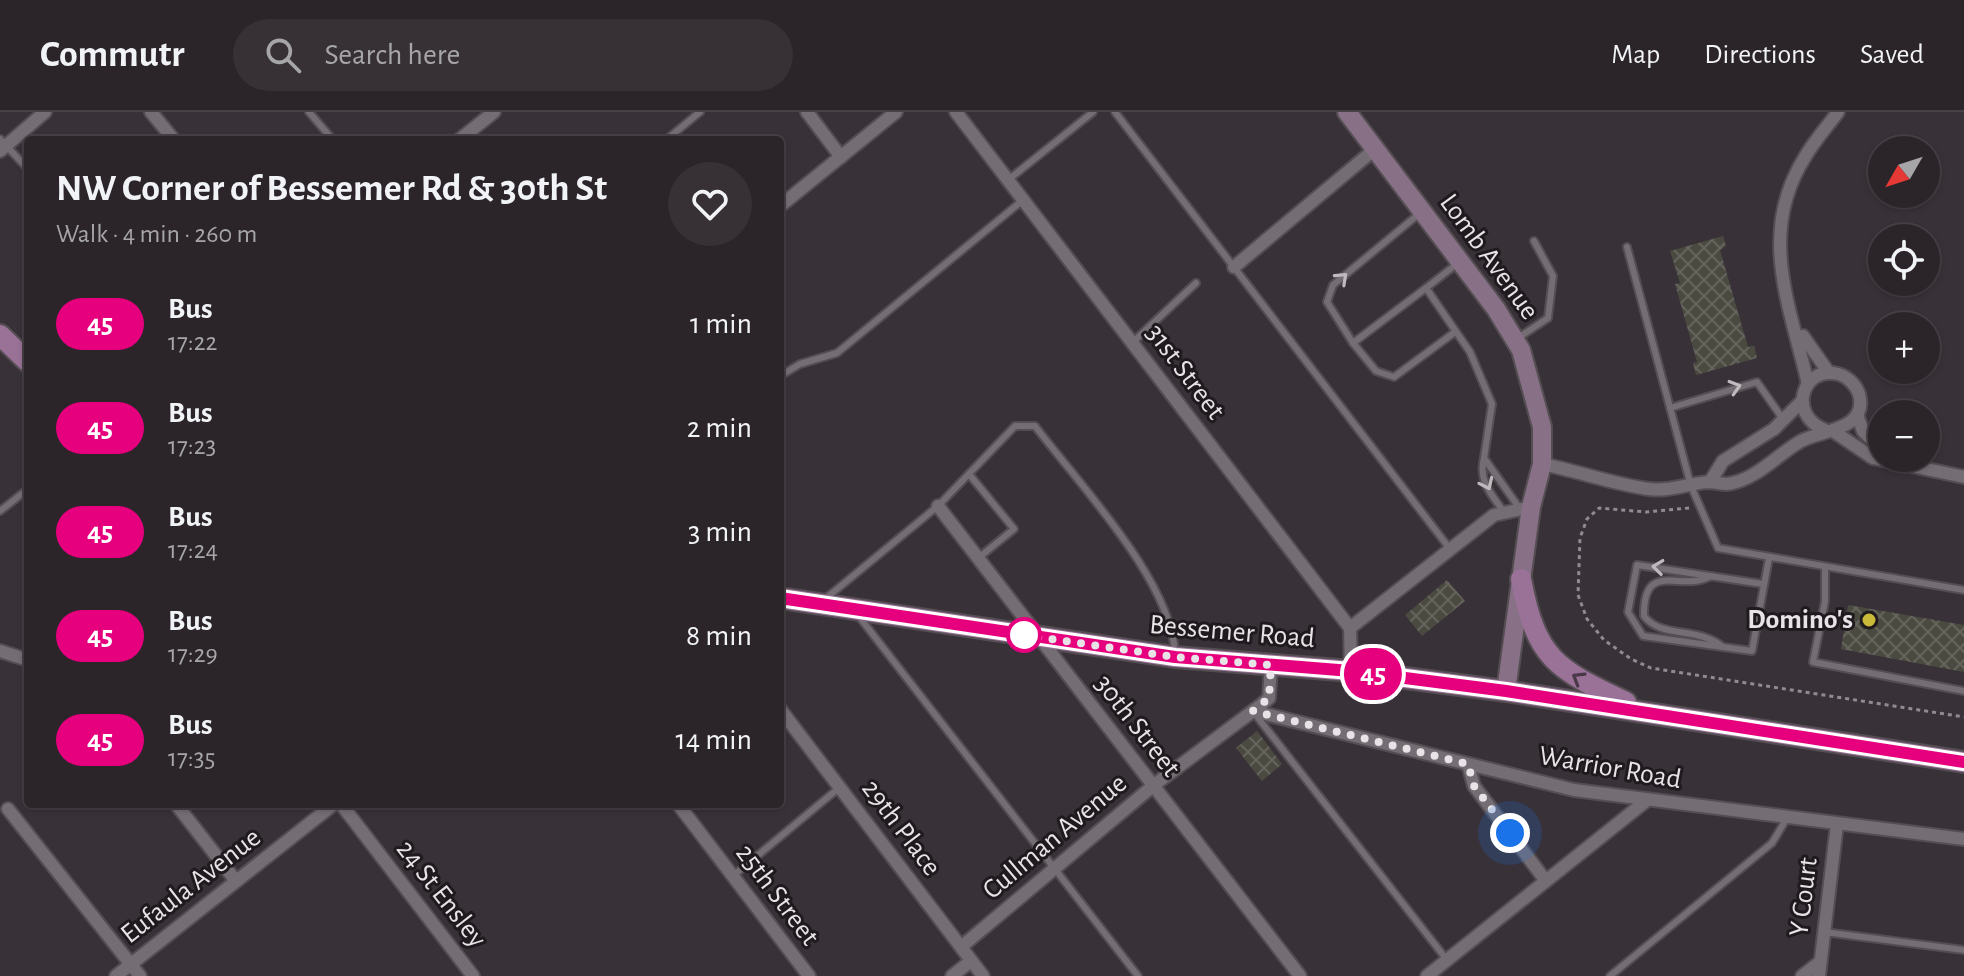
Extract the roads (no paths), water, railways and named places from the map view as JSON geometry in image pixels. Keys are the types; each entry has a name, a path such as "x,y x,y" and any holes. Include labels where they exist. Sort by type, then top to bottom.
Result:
{"main road":[{"name":"Lomb Avenue","path":"1347,112 1460,261 1515,340 1542,427 1542,464 1525,508 1521,579 1506,691"},
{"path":"0,335 24,358"},
{"path":"1521,579 1534,633 1550,658 1577,679 1648,713"},
{"name":"Bessemer Road","path":"784,599 1175,657 1351,671 1506,691 1964,762"}],"street":[{"path":"2,146 45,112"},
{"path":"151,112 171,136"},
{"path":"807,112 841,157"},
{"path":"784,203 896,112"},
{"name":"31st Street","path":"956,112 1350,628"},
{"path":"1710,482 1723,461 1783,420 1802,401 1808,384 1777,254 1785,197 1804,157 1838,112"},
{"path":"463,136 488,114"},
{"path":"1234,267 1375,149"},
{"path":"1542,464 1653,490 1710,482 1728,484 1748,477 1803,440 1851,423 1857,415 1860,400 1857,388 1846,378 1829,373 1792,316"},
{"path":"1808,384 1829,373"},
{"path":"1802,401 1808,420 1868,455"},
{"path":"1857,415 1868,436"},
{"path":"1940,471 1964,477"},
{"name":"30th Street","path":"938,506 1300,976"},
{"path":"1351,671 1350,628 1494,515 1525,508"},
{"path":"0,651 24,659"},
{"name":"Cullman Avenue","path":"961,947 1154,785 1269,698 1271,665"},
{"name":"Warrior Road","path":"1253,711 1574,790 1964,839"},
{"name":"29th Place","path":"784,714 983,976"},
{"path":"1468,764 1474,786 1546,881"},
{"path":"1427,976 1646,801"},
{"path":"179,808 236,881"},
{"name":"Eufaula Avenue","path":"116,976 329,808"},
{"name":"24 St Ensley","path":"344,808 473,976"},
{"name":"25th Street","path":"681,808 809,976"},
{"path":"8,809 140,976"},
{"name":"Y Court","path":"1819,976 1837,824"},
{"path":"952,976 971,961"},
{"path":"971,961 971,976"},
{"path":"1802,976 1820,962"}],"lane":[{"path":"309,112 330,136"},
{"path":"671,136 700,112"},
{"path":"1008,180 1093,112"},
{"path":"1115,112 1450,549"},
{"path":"2,146 24,165"},
{"path":"784,374 800,364 837,353 1023,200"},
{"path":"1422,211 1333,285 1327,302 1353,343 1376,371 1394,377 1455,332"},
{"path":"1515,340 1548,318 1553,276 1534,241"},
{"path":"1627,247 1691,486 1718,548 1825,569 1964,590"},
{"path":"1353,343 1460,261"},
{"path":"1132,343 1196,283"},
{"path":"1426,288 1470,352 1492,404 1481,471 1484,485 1504,513"},
{"path":"1670,408 1757,382 1783,420"},
{"path":"819,603 938,506 1015,426 1035,426 1152,580 1174,632 1175,657"},
{"path":"1484,458 1525,508"},
{"path":"969,474 1014,529 977,559"},
{"path":"0,511 24,492"},
{"path":"1763,584 1637,565 1628,612 1643,636 1752,651 1769,558"},
{"path":"1825,569 1825,601 1813,662 1964,691"},
{"path":"1711,576 1699,583 1663,579 1654,583 1645,598 1644,616 1657,628 1709,635 1723,647"},
{"path":"853,608 1138,976"},
{"path":"1253,711 1447,960"},
{"path":"733,876 840,787"},
{"path":"1610,976 1772,843 1787,818"},
{"path":"1824,932 1964,950"}],"place":[{"name":"Domino's","path":"1869,620"}]}
